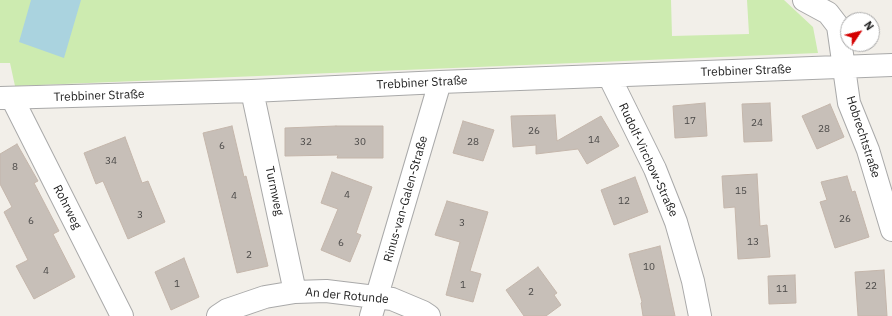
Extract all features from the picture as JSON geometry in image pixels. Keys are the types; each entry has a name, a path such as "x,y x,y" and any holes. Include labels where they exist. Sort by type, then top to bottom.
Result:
{"street":[{"path":"804,0 828,13 838,26 845,67"},
{"name":"Trebbiner Straße","path":"6,98 252,91 440,82 892,65"},
{"name":"Hobrechtstraße","path":"845,67 849,103 868,150 892,230"},
{"name":"Rudolf-Virchow-Straße","path":"609,76 655,169 676,222 693,281 700,316"},
{"name":"Rinus-van-Galen-Straße","path":"374,306 440,82"},
{"name":"Turmweg","path":"252,91 295,292"},
{"name":"Rohrweg","path":"6,98 122,316"},
{"name":"An der Rotunde","path":"218,316 227,310 265,297 295,292 326,291 374,306 392,299 430,316"}],"green space":[{"path":"0,0 671,0 672,36 749,34 747,0 784,0 813,27 818,53 15,86 10,63 0,63"}],"water":[{"path":"31,0 81,0 64,58 19,42"}],"building":[{"path":"705,103 707,136 675,138 673,106"},
{"path":"770,103 772,141 744,142 742,104"},
{"path":"830,104 844,137 817,149 802,116"},
{"path":"555,115 557,141 601,116 619,146 587,164 578,149 536,154 536,145 513,147 511,116"},
{"path":"463,121 494,130 483,161 453,153"},
{"path":"232,126 268,266 237,273 203,133"},
{"path":"383,126 383,158 337,158 338,155 285,156 285,128"},
{"path":"125,137 142,183 148,181 165,222 128,239 103,181 96,184 84,153"},
{"path":"17,144 38,181 34,183 59,231 53,234 75,277 34,299 16,266 28,260 4,212 12,207 0,184 0,154"},
{"path":"332,172 372,187 356,233 361,235 350,262 321,250 338,209 321,203"},
{"path":"757,174 760,226 767,225 770,257 738,259 735,207 724,208 722,176"},
{"path":"847,176 852,192 855,191 869,237 835,248 820,202 827,200 821,182"},
{"path":"635,177 648,212 614,225 601,190"},
{"path":"447,201 488,212 470,271 481,274 473,302 446,295 460,242 435,235"},
{"path":"660,246 675,316 643,316 642,302 629,254"},
{"path":"184,258 199,297 171,310 155,272"},
{"path":"538,267 557,293 554,295 561,305 546,316 524,316 506,290"},
{"path":"884,270 887,316 858,316 855,272"},
{"path":"795,275 796,303 769,304 768,276"}]}
